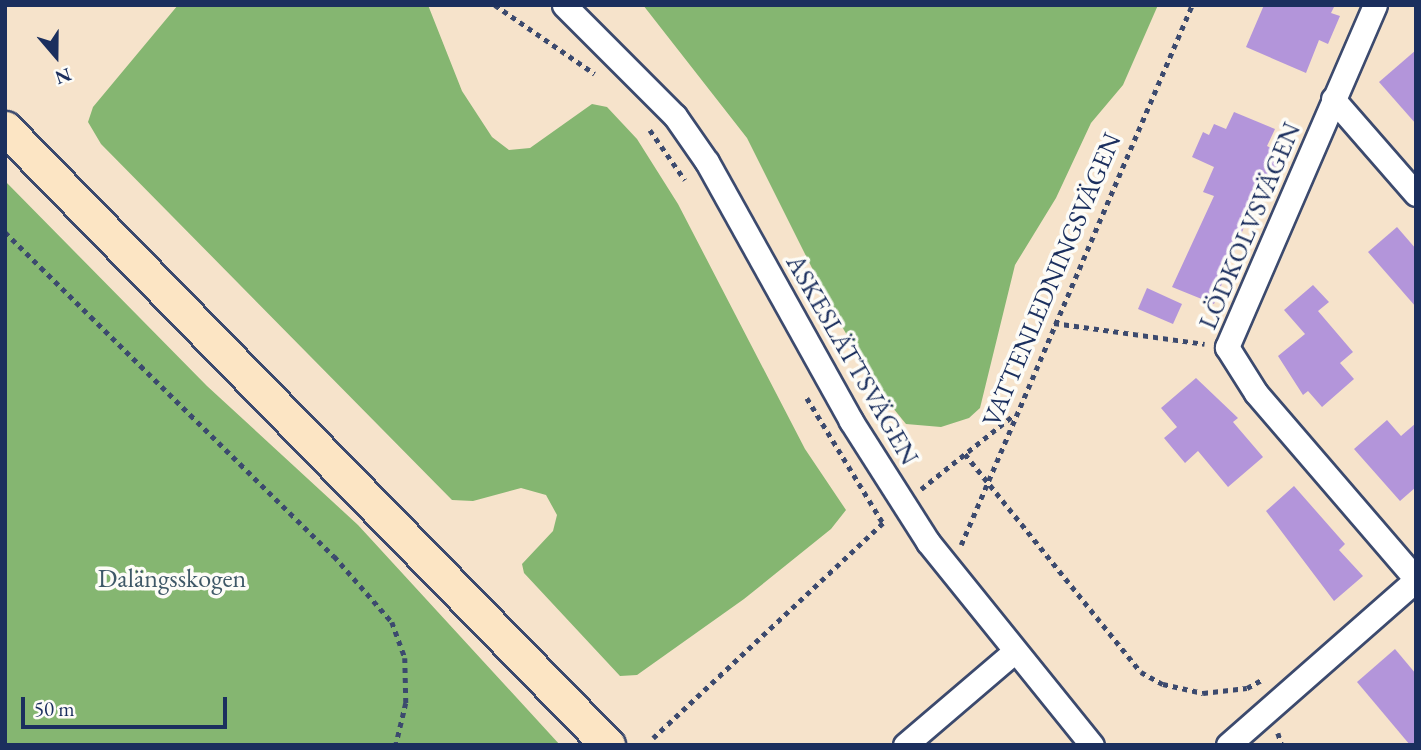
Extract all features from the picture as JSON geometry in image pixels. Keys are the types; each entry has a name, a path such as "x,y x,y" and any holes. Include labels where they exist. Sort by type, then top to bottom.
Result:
{"main road":[{"path":"5,128 608,745"}],"street":[{"name":"ASKESLÄTTSVÄGEN","path":"564,5 644,82 708,162 817,361 903,503 1014,652 1092,745"},
{"name":"LÖDKOLVSVÄGEN","path":"1375,5 1227,347 1256,393 1416,580"},
{"path":"1333,99 1416,194"},
{"path":"1228,745 1416,580"},
{"path":"905,745 1014,652"}],"path":[{"path":"495,5 606,82"},
{"name":"VATTENLEDNINGSVÄGEN","path":"951,570 986,482 1192,5"},
{"path":"648,126 689,185"},
{"path":"5,232 334,556 392,622 405,658 406,703 396,745"},
{"path":"1054,323 1227,347"},
{"path":"804,394 883,523"},
{"path":"653,738 903,503 1016,413"},
{"path":"965,453 1141,672 1174,688 1203,693 1247,688 1267,676"}],"green space":[{"path":"178,5 428,5 462,91 492,137 509,150 530,148 592,104 607,107 637,139 678,204 805,449 846,510 831,529 744,599 637,675 620,676 524,573 522,564 553,531 557,515 546,495 521,488 473,501 452,500 101,144 88,122 93,107"},
{"path":"643,5 1158,5 1123,85 1091,123 1056,198 1015,265 980,408 969,418 941,427 906,424 884,397 838,320 747,138"},
{"name":"Dalängsskogen","path":"5,181 207,386 358,525 560,745 5,745"}],"building":[{"path":"1264,5 1335,5 1331,13 1340,16 1328,44 1319,40 1306,73 1246,47"},
{"path":"1416,50 1416,124 1379,82"},
{"path":"1234,112 1275,129 1267,146 1277,151 1273,161 1278,163 1267,189 1260,186 1214,304 1172,287 1214,196 1203,192 1214,167 1192,157 1203,132 1209,135 1214,124 1226,129"},
{"path":"1397,227 1416,249 1416,307 1368,252"},
{"path":"1313,285 1329,302 1318,311 1353,352 1340,363 1354,379 1322,407 1308,391 1303,395 1278,356 1305,334 1284,310"},
{"path":"1147,288 1182,304 1173,324 1138,309"},
{"path":"1196,378 1238,418 1233,422 1263,457 1228,487 1198,451 1185,463 1164,438 1177,427 1161,408"},
{"path":"1387,420 1401,436 1416,423 1416,487 1400,501 1354,449"},
{"path":"1294,486 1345,544 1339,550 1363,576 1334,601 1266,511"},
{"path":"1395,649 1416,674 1416,745 1410,745 1357,682"}]}
